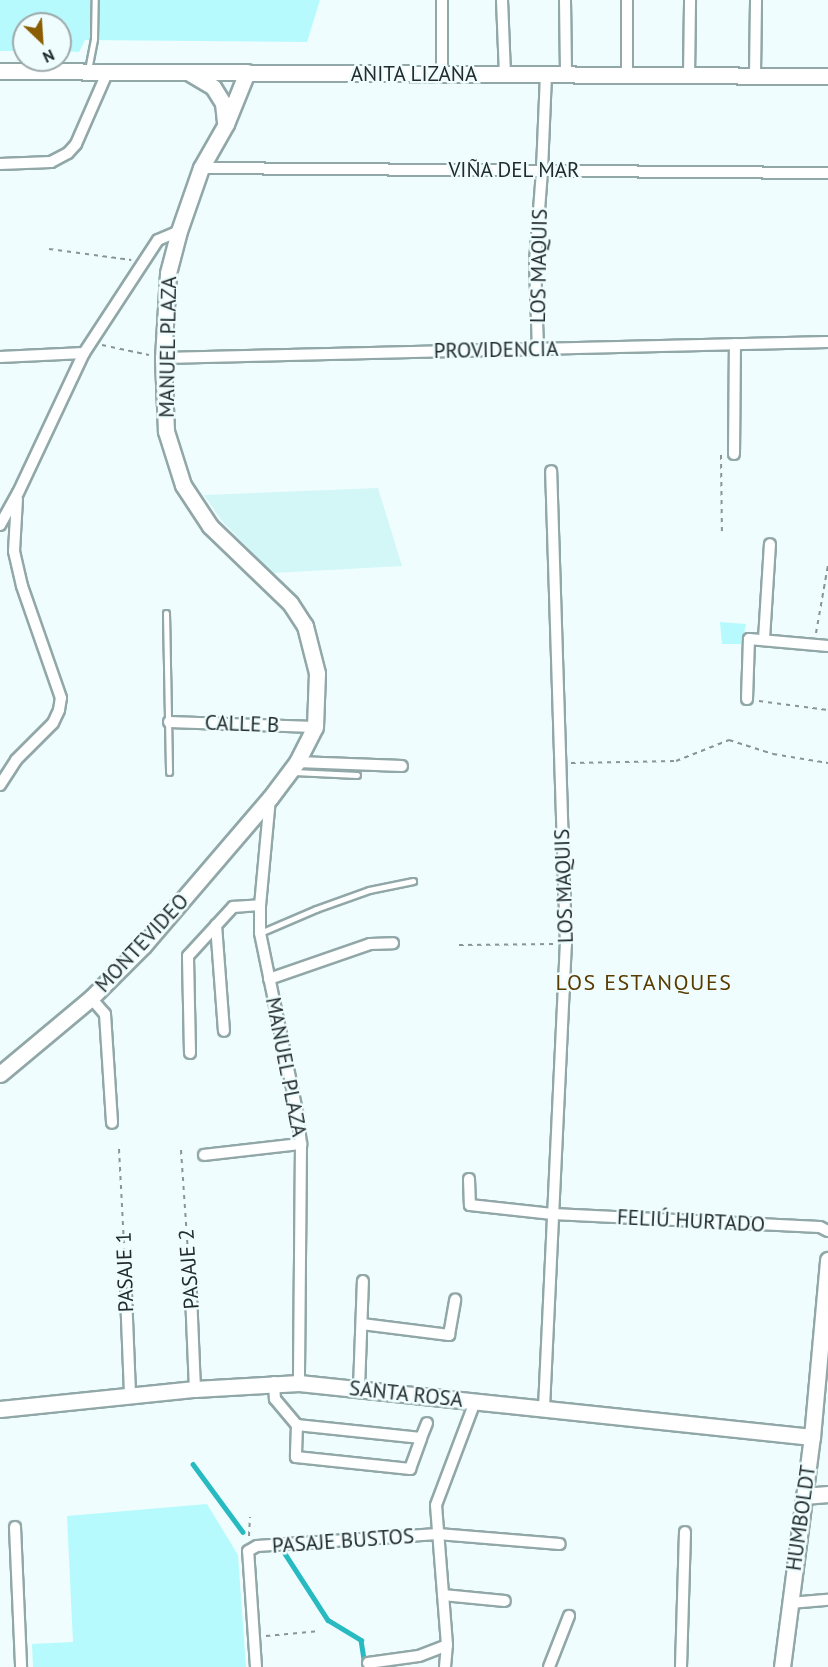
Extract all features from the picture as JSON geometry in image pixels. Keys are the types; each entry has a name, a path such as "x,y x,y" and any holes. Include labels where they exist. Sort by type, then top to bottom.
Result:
{"street":[{"path":"442,0 442,74"},
{"path":"502,0 505,74"},
{"path":"565,0 566,74"},
{"path":"627,0 627,75"},
{"path":"688,76 690,0"},
{"path":"755,74 756,0"},
{"name":"ANITA LIZANA","path":"0,71 828,76"},
{"path":"188,72 213,87 223,103 226,124"},
{"name":"MANUEL PLAZA","path":"248,72 226,124 201,168 179,231 168,273 163,358 166,431 183,485 210,526 290,603 305,626 317,673 315,727 293,767 270,798 260,905 260,933 298,1116 301,1144 299,1383"},
{"path":"0,164 51,162 68,153 76,144 107,73"},
{"name":"LOS MAQUIS","path":"538,349 535,262 546,74"},
{"name":"VIÑA DEL MAR","path":"201,168 828,173"},
{"path":"0,525 18,493 84,353 158,240 179,231"},
{"name":"PROVIDENCIA","path":"163,358 828,342"},
{"path":"734,454 735,344"},
{"path":"0,357 84,353"},
{"name":"LOS MAQUIS","path":"544,1408 566,944 551,471"},
{"path":"0,785 16,760 53,723 61,698 33,623 14,551 18,493"},
{"path":"764,639 770,544"},
{"path":"747,699 749,639 828,646"},
{"name":"CALLE B","path":"169,722 315,727"},
{"path":"293,767 402,766"},
{"name":"MONTEVIDEO","path":"0,1074 91,998 143,946 270,798"},
{"path":"190,1053 186,960 233,907 260,905"},
{"path":"216,925 224,1031"},
{"path":"269,979 370,944 393,943"},
{"path":"91,998 105,1014 112,1123"},
{"path":"204,1155 301,1144"},
{"name":"FELIÚ HURTADO","path":"469,1179 470,1205 553,1214 820,1227 828,1231"},
{"name":"HUMBOLDT","path":"782,1667 812,1437 822,1383 828,1260"},
{"path":"359,1388 363,1281"},
{"name":"PASAJE 1","path":"126,1294 130,1395"},
{"name":"PASAJE 2","path":"191,1294 195,1389"},
{"path":"362,1324 450,1335 456,1300"},
{"path":"274,1383 275,1399 297,1425 296,1457 410,1468 427,1423"},
{"name":"SANTA ROSA","path":"0,1409 195,1389 299,1383 812,1437"},
{"path":"445,1667 447,1645 436,1505 475,1402"},
{"path":"297,1425 421,1438"},
{"path":"804,1496 828,1494"},
{"path":"15,1527 21,1667"},
{"path":"681,1667 685,1533"},
{"path":"438,1534 560,1544"},
{"name":"PASAJE BUSTOS","path":"248,1551 257,1546 438,1534"},
{"path":"248,1551 256,1667"},
{"path":"443,1595 505,1601"},
{"path":"790,1603 828,1600"},
{"path":"549,1667 568,1617"},
{"path":"368,1663 419,1656 447,1645"}],"lane":[{"path":"88,72 94,39 95,0"},
{"path":"166,613 169,772"},
{"path":"293,767 357,775"},
{"path":"260,933 316,909 369,891 413,881"}],"path":[{"path":"49,249 142,262"},
{"path":"84,353 99,344 163,358"},
{"path":"722,536 721,454 734,454"},
{"path":"814,643 828,565"},
{"path":"747,699 828,710"},
{"path":"560,763 676,761 729,740 773,754 828,763"},
{"path":"459,945 566,944"},
{"name":"PASAJE 1","path":"119,1149 126,1294"},
{"name":"PASAJE 2","path":"181,1150 191,1294"},
{"path":"248,1551 250,1517"},
{"path":"254,1636 320,1631"}],"shaded area":[{"path":"0,0 320,0 307,42 85,40 79,52 72,52 72,12 12,12 12,51 0,51"},
{"path":"378,488 402,566 272,573 222,521 204,495"},
{"path":"720,622 746,624 742,644 722,644"},
{"path":"207,1504 238,1555 246,1667 33,1667 32,1644 73,1642 67,1516"}],"waterway":[{"path":"193,1464 243,1532"},
{"path":"284,1552 328,1620 361,1640 365,1664"}],"district":[{"name":"LOS ESTANQUES","path":"644,983"}]}
